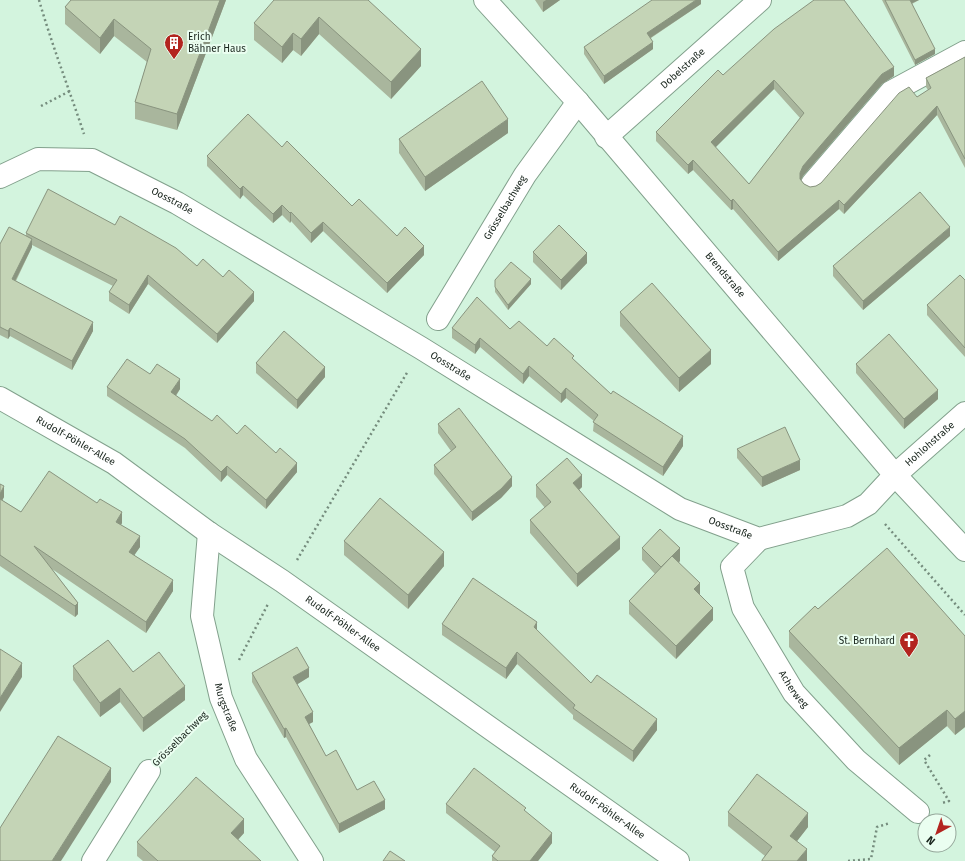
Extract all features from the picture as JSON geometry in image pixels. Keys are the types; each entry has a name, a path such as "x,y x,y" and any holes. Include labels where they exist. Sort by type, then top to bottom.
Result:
{"street":[{"name":"Brendstraße","path":"485,0 578,102 606,137 960,551"},
{"name":"Dobelstraße","path":"606,137 760,0"},
{"path":"812,184 891,92 965,52"},
{"name":"Grösselbachweg","path":"438,319 525,175 578,102"},
{"name":"Oosstraße","path":"0,177 38,159 92,160 191,211 421,348 680,509 759,539 847,516 868,504 895,475"},
{"name":"Rudolf-Pöhler-Allee","path":"0,398 114,463 209,533 294,590 678,861"},
{"name":"Hohlohstraße","path":"895,475 965,413"},
{"name":"Murgstraße","path":"209,533 202,616 221,698 246,759 312,861"},
{"name":"Acherweg","path":"759,539 732,568 743,608 794,693 856,760 918,812"},
{"name":"Grösselbachweg","path":"94,861 149,771"}],"path":[{"path":"39,0 51,42 70,91 92,160"},
{"path":"41,106 70,91"},
{"path":"305,548 398,390"},
{"path":"868,504 965,615"},
{"name":"Grösselbachweg","path":"149,771 221,698 262,615"},
{"path":"930,755 924,760 949,801"},
{"path":"848,861 871,859 877,827 918,812"}],"building":[{"name":"Erich Bähner Haus","path":"71,0 220,0 177,114 135,102 151,49 114,19 100,38 65,7"},
{"path":"274,0 368,0 421,49 391,82 319,17 301,39 293,33 282,47 254,23"},
{"path":"652,0 696,0 647,33 653,42 604,76 584,47"},
{"path":"814,0 844,0 894,67 882,74 803,166 800,173 800,179 804,184 810,187 821,183 899,93 909,87 917,97 931,88 926,78 965,57 965,159 937,106 844,205 839,200 778,252 733,199 731,201 693,160 688,165 656,132 718,70 723,75 774,29","holes":["774,80 804,113 749,184 711,142"]},
{"path":"885,0 910,0 935,49 915,60"},
{"path":"482,81 508,119 425,177 399,139"},
{"path":"248,114 282,147 287,141 352,206 359,199 397,236 405,227 424,246 387,283 323,222 311,233 291,212 290,213 282,205 273,214 243,186 240,189 207,156"},
{"path":"48,189 115,225 120,216 176,248 197,266 203,259 223,277 229,270 254,292 217,334 148,275 129,305 109,292 117,280 26,233"},
{"path":"920,192 950,227 863,301 833,266"},
{"path":"559,225 587,253 561,280 533,252"},
{"path":"9,227 32,239 12,279 93,322 72,361 10,328 8,331 0,327 0,244"},
{"path":"511,262 531,279 508,305 495,287 495,280"},
{"path":"960,275 965,280 965,348 927,305"},
{"path":"652,283 711,350 679,378 620,312"},
{"path":"477,297 510,329 519,321 547,346 554,338 574,356 572,358 611,394 613,391 683,436 663,467 593,422 598,415 566,388 561,394 529,366 523,374 480,338 475,345 452,328"},
{"path":"284,331 325,367 297,400 256,363"},
{"path":"889,334 938,390 904,419 856,364"},
{"path":"127,359 150,374 157,364 180,379 171,392 212,421 217,415 237,434 245,425 276,453 280,448 297,463 266,500 227,466 221,472 185,439 107,387"},
{"path":"459,408 512,477 501,489 472,512 434,465 456,447 438,424"},
{"path":"785,427 800,460 762,477 737,449"},
{"path":"567,458 582,475 573,483 620,537 577,574 530,520 551,502 536,485"},
{"path":"49,471 97,503 100,499 122,512 116,522 140,536 129,552 173,580 146,622 34,546 78,603 75,606 0,555 0,499 21,512"},
{"path":"0,484 4,486 0,494"},
{"path":"380,498 444,552 408,595 344,541"},
{"path":"660,529 680,548 661,567 642,548"},
{"name":"St. Bernhard","path":"887,548 965,636 965,711 955,719 947,710 899,748 789,631 815,606 818,609"},
{"path":"672,556 700,583 694,589 713,608 676,646 629,601"},
{"path":"473,578 537,622 534,627 591,683 597,675 657,719 633,751 573,708 575,705 517,652 506,668 442,624"},
{"path":"108,640 133,672 159,652 185,686 143,718 120,688 100,703 73,666"},
{"path":"297,647 309,668 293,677 313,712 305,717 326,756 336,750 357,790 374,781 385,800 339,824 286,728 284,729 252,673"},
{"path":"0,649 22,663 0,698"},
{"path":"58,736 111,768 52,861 0,861 0,828"},
{"path":"474,768 526,808 524,810 552,833 530,861 498,861 492,856 500,846 446,804"},
{"path":"757,774 808,813 790,836 807,849 797,861 762,861 772,847 728,812"},
{"path":"196,777 244,819 231,833 261,861 158,861 137,842"},
{"path":"390,851 405,861 383,861"}],"place":[{"name":"Erich Bähner Haus","path":"174,60"},
{"name":"St. Bernhard","path":"909,658"}]}
